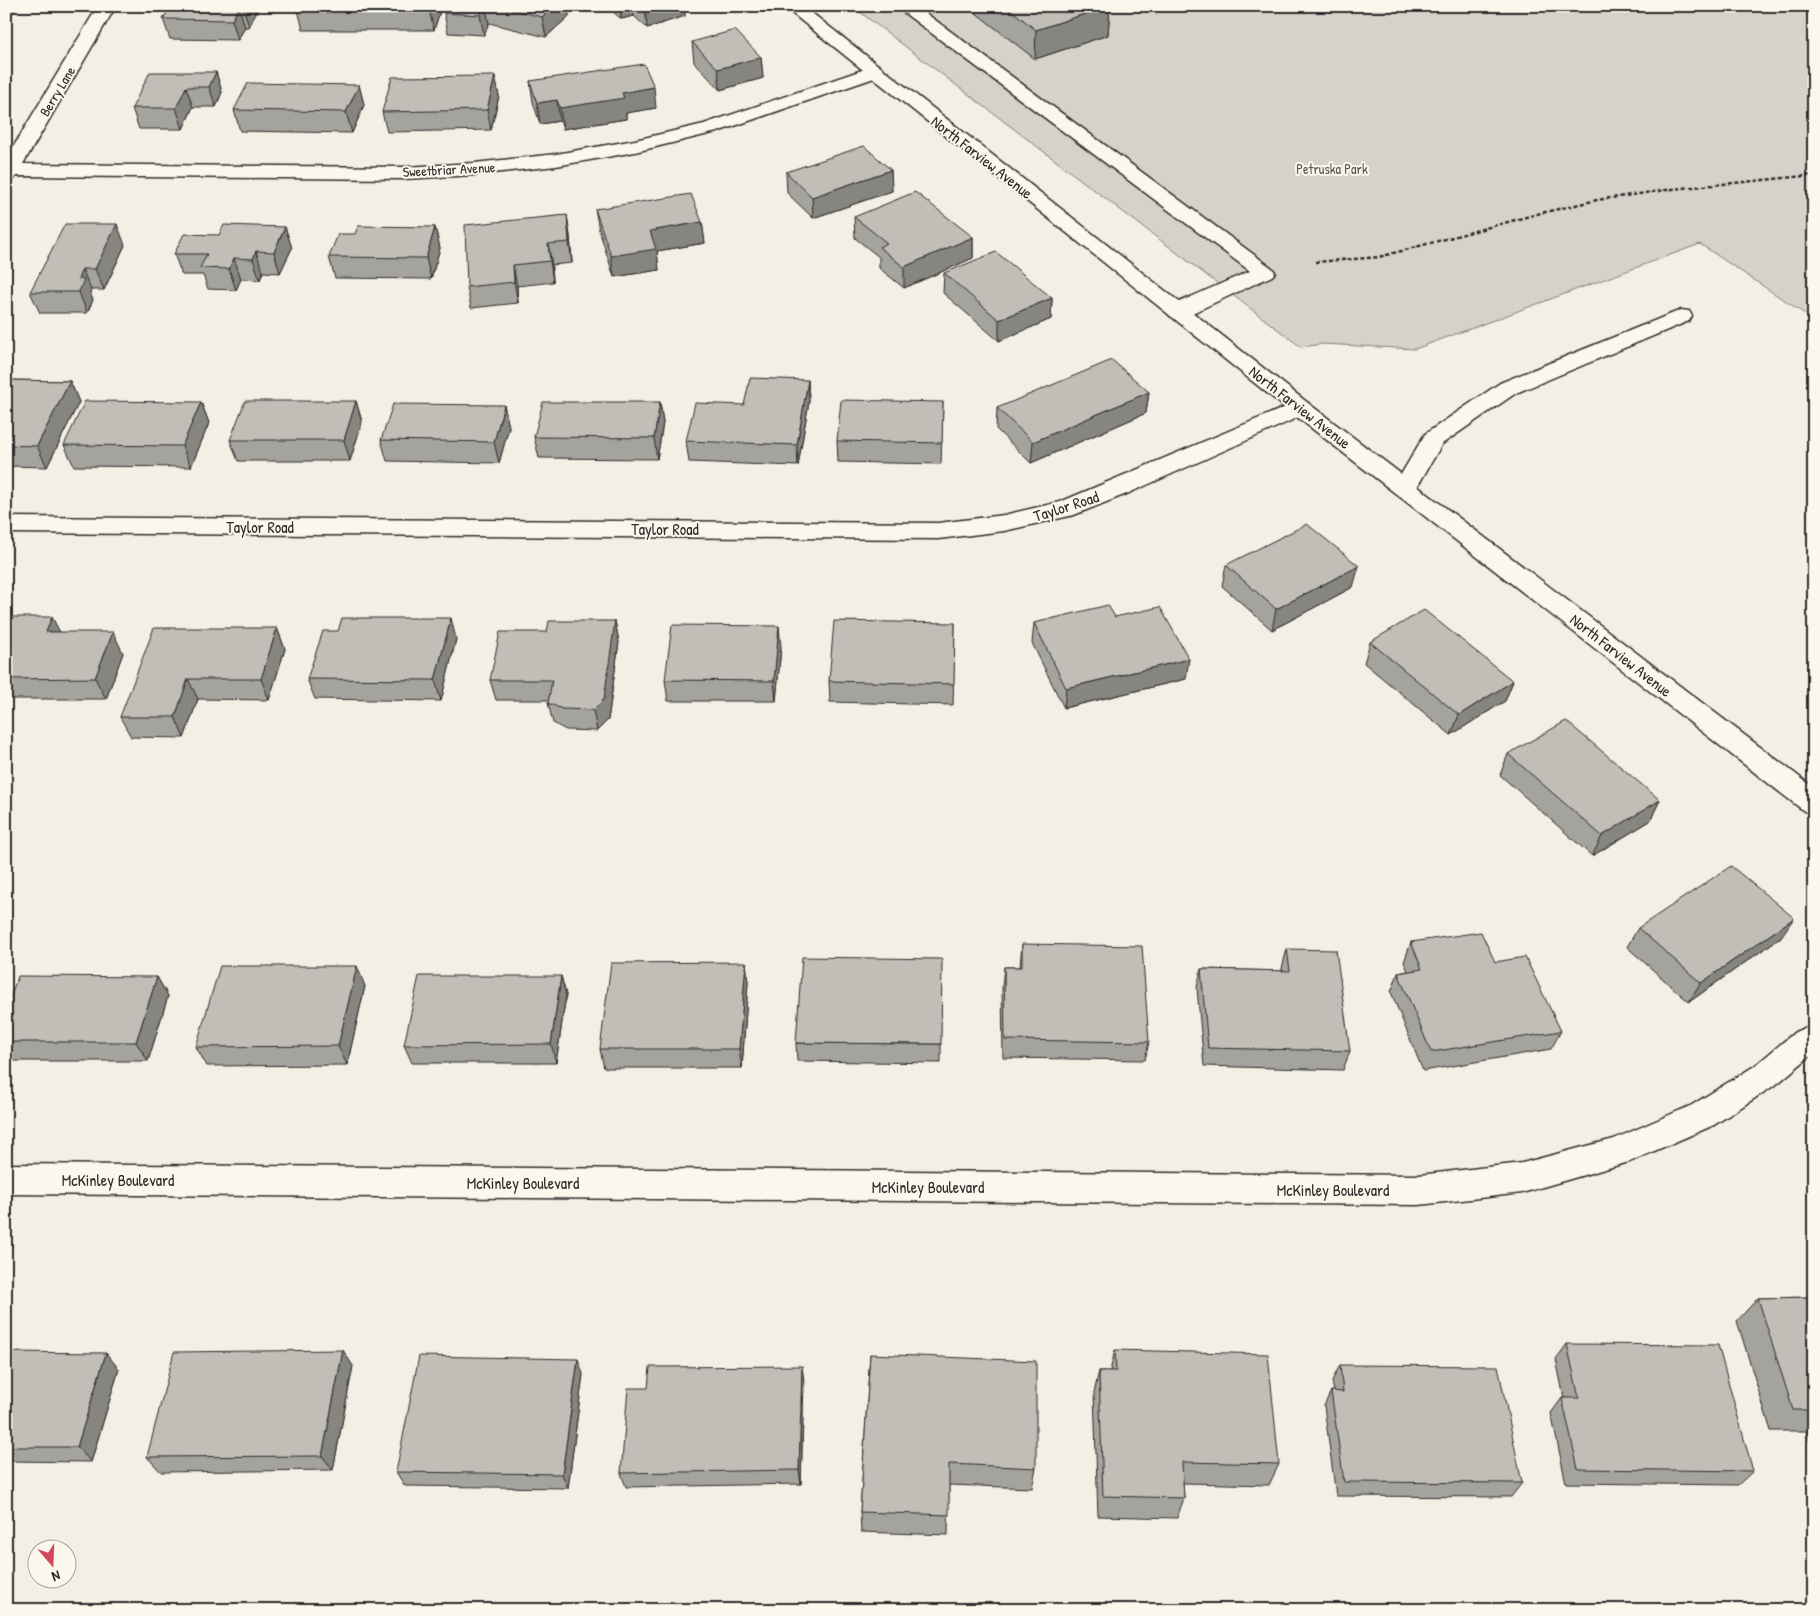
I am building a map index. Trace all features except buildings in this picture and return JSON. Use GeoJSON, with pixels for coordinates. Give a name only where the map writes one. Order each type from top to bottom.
{"type":"FeatureCollection","features":[{"type":"Feature","properties":{"kind":"street","name":"Berry Lane"},"geometry":{"type":"LineString","coordinates":[[8,173],[107,6]]}},
{"type":"Feature","properties":{"kind":"street","name":"North Farview Avenue"},"geometry":{"type":"LineString","coordinates":[[792,6],[1300,408],[1814,803]]}},
{"type":"Feature","properties":{"kind":"street"},"geometry":{"type":"LineString","coordinates":[[904,6],[1265,272],[1178,311]]}},
{"type":"Feature","properties":{"kind":"street","name":"Sweetbriar Avenue"},"geometry":{"type":"LineString","coordinates":[[8,173],[404,172],[474,169],[556,160],[635,146],[710,128],[874,72]]}},
{"type":"Feature","properties":{"kind":"street"},"geometry":{"type":"LineString","coordinates":[[1405,488],[1433,439],[1500,393],[1681,316]]}},
{"type":"Feature","properties":{"kind":"street","name":"Taylor Road"},"geometry":{"type":"LineString","coordinates":[[6,525],[938,531],[1004,523],[1066,509],[1121,487],[1300,408]]}},
{"type":"Feature","properties":{"kind":"street","name":"McKinley Boulevard"},"geometry":{"type":"LineString","coordinates":[[6,1179],[1419,1190],[1522,1178],[1618,1152],[1703,1115],[1767,1074],[1806,1041],[1814,1037]]}},
{"type":"Feature","properties":{"kind":"path"},"geometry":{"type":"LineString","coordinates":[[1315,262],[1379,257],[1541,213],[1597,200],[1722,184],[1814,175]]}},
{"type":"Feature","properties":{"kind":"green space","name":"Petruska Park"},"geometry":{"type":"Polygon","coordinates":[[[852,6],[1814,6],[1814,320],[1700,244],[1415,349],[1323,344],[1301,347],[852,6]]]}}]}
